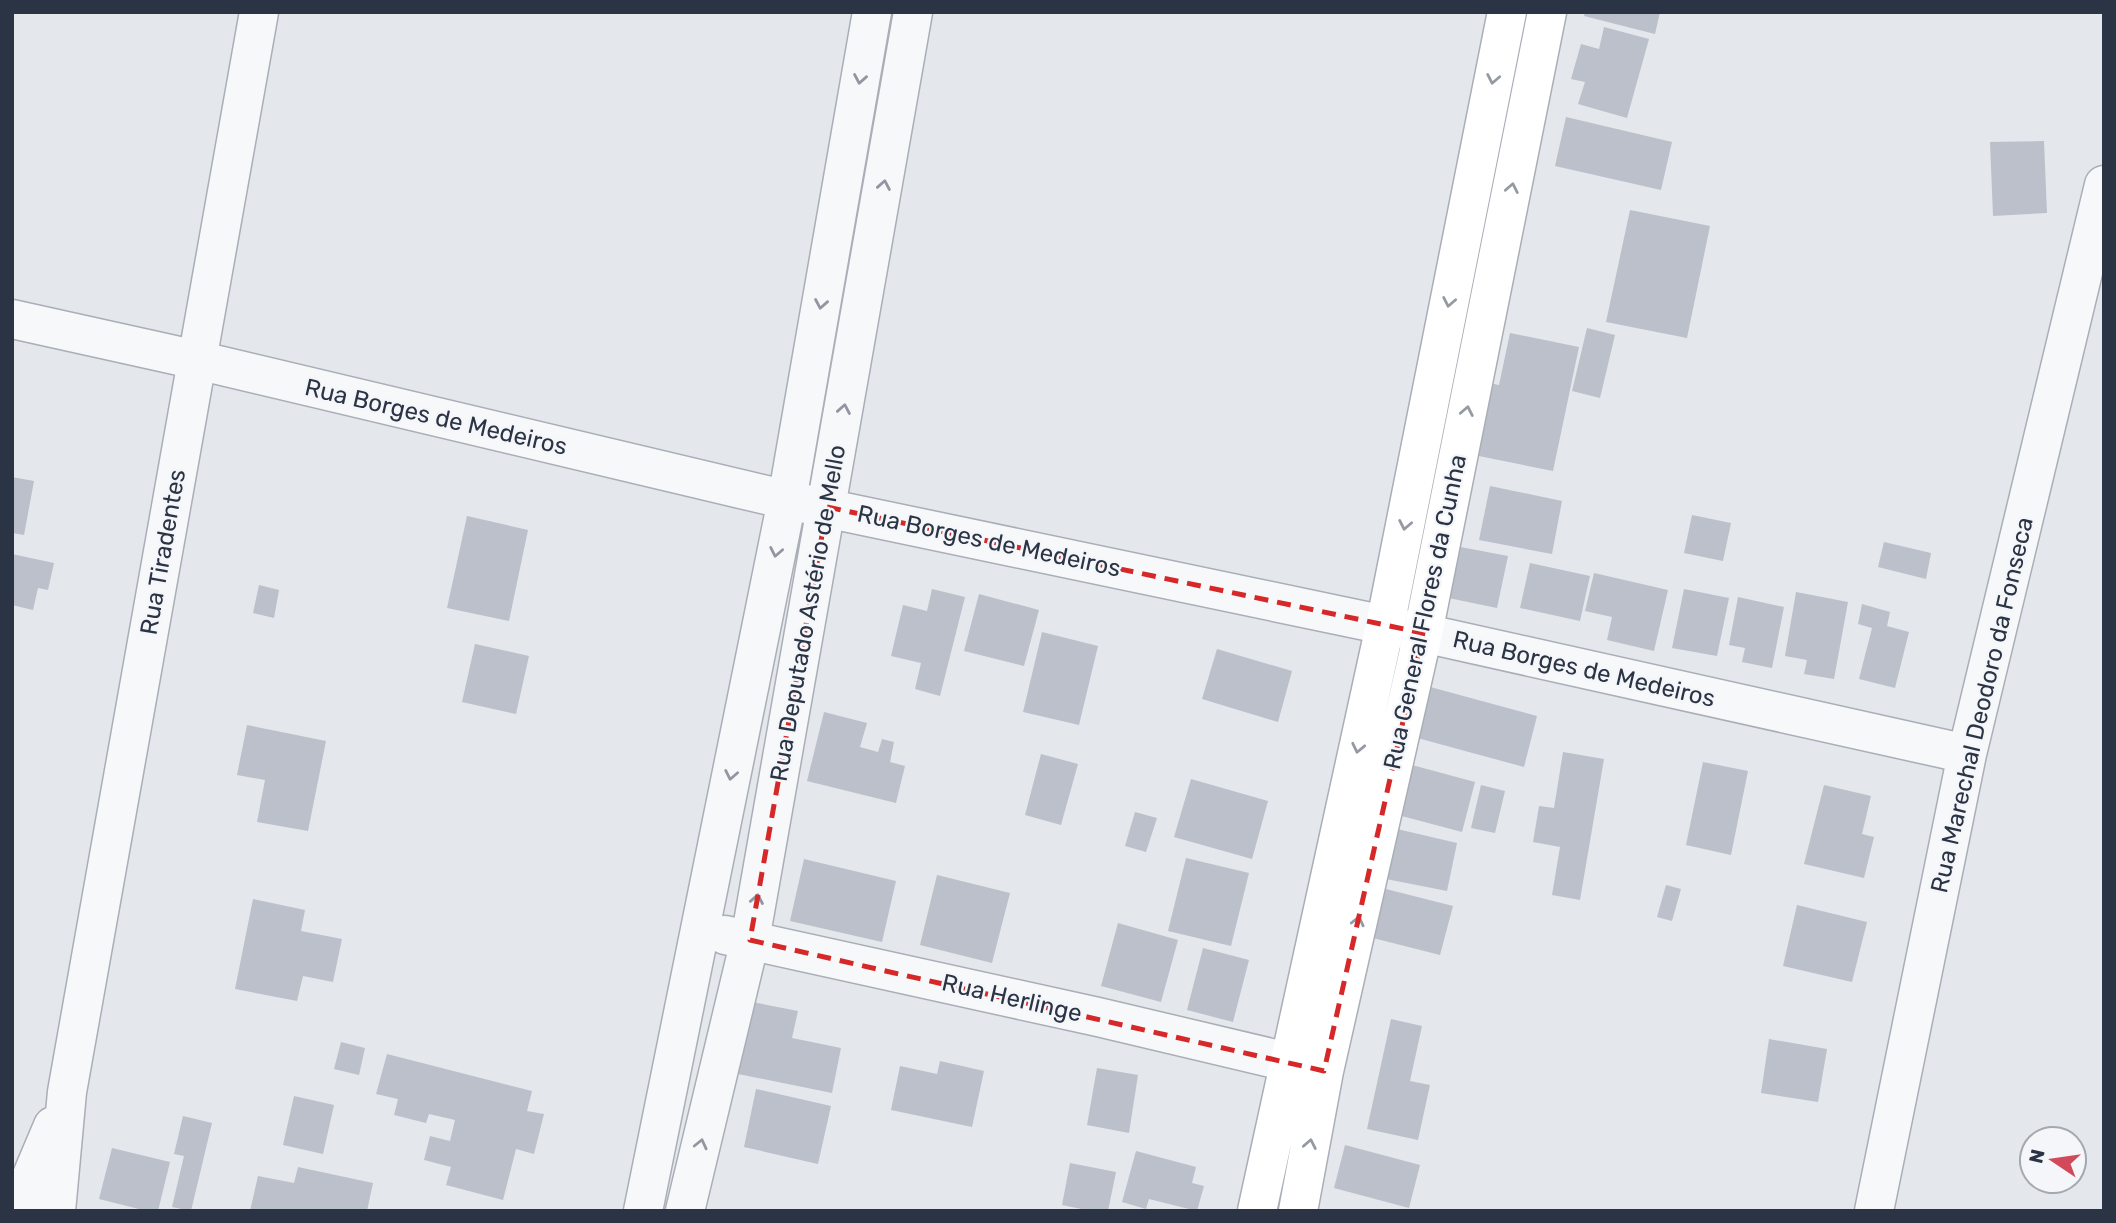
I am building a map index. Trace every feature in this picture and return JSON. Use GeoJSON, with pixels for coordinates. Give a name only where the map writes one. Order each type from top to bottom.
{"type":"FeatureCollection","features":[{"type":"Feature","properties":{"kind":"street","name":"Rua Tiradentes"},"geometry":{"type":"LineString","coordinates":[[56,1211],[67,1092],[259,12]]}},
{"type":"Feature","properties":{"kind":"street","name":"Rua Deputado Astério de Mello"},"geometry":{"type":"LineString","coordinates":[[643,1211],[787,500],[872,12]]}},
{"type":"Feature","properties":{"kind":"street","name":"Rua Deputado Astério de Mello"},"geometry":{"type":"LineString","coordinates":[[685,1211],[750,940],[913,12]]}},
{"type":"Feature","properties":{"kind":"street","name":"Rua General Flores da Cunha"},"geometry":{"type":"LineString","coordinates":[[1298,1211],[1307,1067],[1385,626],[1507,12]]}},
{"type":"Feature","properties":{"kind":"street","name":"Rua General Flores da Cunha"},"geometry":{"type":"LineString","coordinates":[[1257,1211],[1307,1067],[1423,633],[1547,12]]}},
{"type":"Feature","properties":{"kind":"street","name":"Rua Marechal Deodoro da Fonseca"},"geometry":{"type":"LineString","coordinates":[[1874,1211],[1967,754],[2102,196]]}},
{"type":"Feature","properties":{"kind":"street","name":"Rua Borges de Medeiros"},"geometry":{"type":"LineString","coordinates":[[12,319],[197,360],[787,500],[1423,633],[1967,754]]}},
{"type":"Feature","properties":{"kind":"street","name":"Rua Herlinge"},"geometry":{"type":"LineString","coordinates":[[699,930],[1098,1017],[1307,1067]]}},
{"type":"Feature","properties":{"kind":"street","name":"Rua Tiradentes"},"geometry":{"type":"LineString","coordinates":[[17,1211],[67,1092]]}},
{"type":"Feature","properties":{"kind":"highlighted area"},"geometry":{"type":"Polygon","coordinates":[[[827,507],[1423,633],[1324,1071],[750,940],[827,507]]]}},
{"type":"Feature","properties":{"kind":"building"},"geometry":{"type":"Polygon","coordinates":[[[1585,12],[1660,12],[1655,34],[1584,16],[1585,12]]]}},
{"type":"Feature","properties":{"kind":"building"},"geometry":{"type":"Polygon","coordinates":[[[1604,27],[1649,39],[1627,118],[1578,104],[1585,82],[1571,79],[1581,44],[1599,49],[1604,27]]]}},
{"type":"Feature","properties":{"kind":"building"},"geometry":{"type":"Polygon","coordinates":[[[1566,117],[1672,142],[1661,190],[1555,166],[1566,117]]]}},
{"type":"Feature","properties":{"kind":"building"},"geometry":{"type":"Polygon","coordinates":[[[2044,141],[2047,213],[1993,216],[1990,142],[2044,141]]]}},
{"type":"Feature","properties":{"kind":"building"},"geometry":{"type":"Polygon","coordinates":[[[1630,210],[1710,226],[1687,338],[1606,322],[1630,210]]]}},
{"type":"Feature","properties":{"kind":"building"},"geometry":{"type":"Polygon","coordinates":[[[1587,328],[1615,335],[1600,398],[1572,391],[1587,328]]]}},
{"type":"Feature","properties":{"kind":"building"},"geometry":{"type":"Polygon","coordinates":[[[1510,333],[1579,347],[1553,471],[1469,454],[1484,382],[1499,385],[1510,333]]]}},
{"type":"Feature","properties":{"kind":"building"},"geometry":{"type":"Polygon","coordinates":[[[12,477],[34,481],[24,535],[12,533],[12,477]]]}},
{"type":"Feature","properties":{"kind":"building"},"geometry":{"type":"Polygon","coordinates":[[[1490,486],[1562,501],[1552,554],[1479,540],[1490,486]]]}},
{"type":"Feature","properties":{"kind":"building"},"geometry":{"type":"Polygon","coordinates":[[[1692,515],[1731,523],[1723,561],[1684,553],[1692,515]]]}},
{"type":"Feature","properties":{"kind":"building"},"geometry":{"type":"Polygon","coordinates":[[[467,516],[528,530],[509,621],[447,608],[467,516]]]}},
{"type":"Feature","properties":{"kind":"building"},"geometry":{"type":"Polygon","coordinates":[[[1884,542],[1931,553],[1926,579],[1878,567],[1884,542]]]}},
{"type":"Feature","properties":{"kind":"building"},"geometry":{"type":"Polygon","coordinates":[[[1450,545],[1508,556],[1497,608],[1439,596],[1450,545]]]}},
{"type":"Feature","properties":{"kind":"building"},"geometry":{"type":"Polygon","coordinates":[[[12,554],[54,563],[48,590],[38,588],[33,610],[12,605],[12,554]]]}},
{"type":"Feature","properties":{"kind":"building"},"geometry":{"type":"Polygon","coordinates":[[[1530,563],[1590,576],[1580,621],[1520,608],[1530,563]]]}},
{"type":"Feature","properties":{"kind":"building"},"geometry":{"type":"Polygon","coordinates":[[[1594,573],[1668,590],[1654,651],[1607,640],[1612,617],[1585,611],[1594,573]]]}},
{"type":"Feature","properties":{"kind":"building"},"geometry":{"type":"Polygon","coordinates":[[[259,585],[279,590],[274,618],[253,613],[259,585]]]}},
{"type":"Feature","properties":{"kind":"building"},"geometry":{"type":"Polygon","coordinates":[[[932,589],[965,597],[940,696],[915,689],[921,663],[891,656],[903,605],[927,611],[932,589]]]}},
{"type":"Feature","properties":{"kind":"building"},"geometry":{"type":"Polygon","coordinates":[[[1684,589],[1729,598],[1717,656],[1672,648],[1684,589]]]}},
{"type":"Feature","properties":{"kind":"building"},"geometry":{"type":"Polygon","coordinates":[[[1796,592],[1848,602],[1834,679],[1804,674],[1807,660],[1785,656],[1796,592]]]}},
{"type":"Feature","properties":{"kind":"building"},"geometry":{"type":"Polygon","coordinates":[[[979,594],[1039,610],[1024,666],[964,651],[979,594]]]}},
{"type":"Feature","properties":{"kind":"building"},"geometry":{"type":"Polygon","coordinates":[[[1738,597],[1784,607],[1772,668],[1742,662],[1745,648],[1729,645],[1738,597]]]}},
{"type":"Feature","properties":{"kind":"building"},"geometry":{"type":"Polygon","coordinates":[[[1862,604],[1890,612],[1887,626],[1909,632],[1895,688],[1859,679],[1872,628],[1858,624],[1862,604]]]}},
{"type":"Feature","properties":{"kind":"building"},"geometry":{"type":"Polygon","coordinates":[[[1042,632],[1098,646],[1079,725],[1023,712],[1042,632]]]}},
{"type":"Feature","properties":{"kind":"building"},"geometry":{"type":"Polygon","coordinates":[[[475,644],[529,656],[516,714],[462,702],[475,644]]]}},
{"type":"Feature","properties":{"kind":"building"},"geometry":{"type":"Polygon","coordinates":[[[1217,649],[1292,671],[1278,722],[1202,699],[1217,649]]]}},
{"type":"Feature","properties":{"kind":"building"},"geometry":{"type":"Polygon","coordinates":[[[1423,685],[1537,716],[1524,767],[1410,736],[1423,685]]]}},
{"type":"Feature","properties":{"kind":"building"},"geometry":{"type":"Polygon","coordinates":[[[824,712],[867,723],[860,747],[878,752],[882,739],[894,742],[890,762],[905,766],[896,803],[807,781],[824,712]]]}},
{"type":"Feature","properties":{"kind":"building"},"geometry":{"type":"Polygon","coordinates":[[[247,725],[326,741],[308,831],[257,822],[265,780],[237,775],[247,725]]]}},
{"type":"Feature","properties":{"kind":"building"},"geometry":{"type":"Polygon","coordinates":[[[1563,752],[1604,759],[1580,900],[1552,895],[1560,847],[1533,842],[1539,806],[1554,808],[1563,752]]]}},
{"type":"Feature","properties":{"kind":"building"},"geometry":{"type":"Polygon","coordinates":[[[1041,754],[1078,764],[1061,825],[1025,815],[1041,754]]]}},
{"type":"Feature","properties":{"kind":"building"},"geometry":{"type":"Polygon","coordinates":[[[1703,762],[1748,771],[1731,855],[1686,845],[1703,762]]]}},
{"type":"Feature","properties":{"kind":"building"},"geometry":{"type":"Polygon","coordinates":[[[1412,765],[1475,782],[1462,832],[1398,815],[1412,765]]]}},
{"type":"Feature","properties":{"kind":"building"},"geometry":{"type":"Polygon","coordinates":[[[1191,779],[1268,801],[1252,859],[1174,837],[1191,779]]]}},
{"type":"Feature","properties":{"kind":"building"},"geometry":{"type":"Polygon","coordinates":[[[1481,785],[1505,791],[1495,833],[1471,828],[1481,785]]]}},
{"type":"Feature","properties":{"kind":"building"},"geometry":{"type":"Polygon","coordinates":[[[1824,785],[1871,796],[1862,834],[1874,837],[1864,878],[1804,864],[1824,785]]]}},
{"type":"Feature","properties":{"kind":"building"},"geometry":{"type":"Polygon","coordinates":[[[1135,812],[1157,818],[1146,852],[1125,846],[1135,812]]]}},
{"type":"Feature","properties":{"kind":"building"},"geometry":{"type":"Polygon","coordinates":[[[1397,829],[1457,843],[1447,891],[1386,879],[1397,829]]]}},
{"type":"Feature","properties":{"kind":"building"},"geometry":{"type":"Polygon","coordinates":[[[1186,858],[1249,873],[1231,946],[1168,931],[1186,858]]]}},
{"type":"Feature","properties":{"kind":"building"},"geometry":{"type":"Polygon","coordinates":[[[804,859],[896,881],[882,942],[790,921],[804,859]]]}},
{"type":"Feature","properties":{"kind":"building"},"geometry":{"type":"Polygon","coordinates":[[[937,875],[1010,893],[992,963],[920,945],[937,875]]]}},
{"type":"Feature","properties":{"kind":"building"},"geometry":{"type":"Polygon","coordinates":[[[1666,885],[1681,889],[1672,921],[1657,917],[1666,885]]]}},
{"type":"Feature","properties":{"kind":"building"},"geometry":{"type":"Polygon","coordinates":[[[1386,889],[1453,906],[1440,955],[1373,938],[1386,889]]]}},
{"type":"Feature","properties":{"kind":"building"},"geometry":{"type":"Polygon","coordinates":[[[253,899],[305,910],[301,931],[342,939],[333,982],[303,976],[297,1001],[235,989],[253,899]]]}},
{"type":"Feature","properties":{"kind":"building"},"geometry":{"type":"Polygon","coordinates":[[[1797,905],[1867,922],[1852,982],[1783,966],[1797,905]]]}},
{"type":"Feature","properties":{"kind":"building"},"geometry":{"type":"Polygon","coordinates":[[[1118,923],[1178,940],[1161,1002],[1101,986],[1118,923]]]}},
{"type":"Feature","properties":{"kind":"building"},"geometry":{"type":"Polygon","coordinates":[[[1203,948],[1249,960],[1233,1022],[1187,1010],[1203,948]]]}},
{"type":"Feature","properties":{"kind":"building"},"geometry":{"type":"Polygon","coordinates":[[[752,1002],[798,1011],[792,1038],[841,1048],[832,1093],[738,1074],[752,1002]]]}},
{"type":"Feature","properties":{"kind":"building"},"geometry":{"type":"Polygon","coordinates":[[[1391,1019],[1422,1026],[1410,1081],[1430,1085],[1418,1140],[1367,1129],[1391,1019]]]}},
{"type":"Feature","properties":{"kind":"building"},"geometry":{"type":"Polygon","coordinates":[[[1769,1039],[1827,1049],[1818,1102],[1761,1093],[1769,1039]]]}},
{"type":"Feature","properties":{"kind":"building"},"geometry":{"type":"Polygon","coordinates":[[[341,1042],[365,1048],[359,1075],[334,1069],[341,1042]]]}},
{"type":"Feature","properties":{"kind":"building"},"geometry":{"type":"Polygon","coordinates":[[[387,1054],[532,1091],[527,1111],[544,1114],[534,1154],[516,1149],[503,1200],[446,1185],[451,1167],[424,1160],[430,1136],[450,1141],[455,1120],[429,1114],[426,1123],[394,1115],[398,1099],[376,1094],[387,1054]]]}},
{"type":"Feature","properties":{"kind":"building"},"geometry":{"type":"Polygon","coordinates":[[[940,1061],[984,1071],[972,1127],[891,1110],[900,1066],[937,1074],[940,1061]]]}},
{"type":"Feature","properties":{"kind":"building"},"geometry":{"type":"Polygon","coordinates":[[[1097,1068],[1138,1075],[1129,1133],[1087,1125],[1097,1068]]]}},
{"type":"Feature","properties":{"kind":"building"},"geometry":{"type":"Polygon","coordinates":[[[756,1089],[831,1106],[818,1164],[744,1147],[756,1089]]]}},
{"type":"Feature","properties":{"kind":"building"},"geometry":{"type":"Polygon","coordinates":[[[294,1096],[334,1105],[323,1154],[283,1145],[294,1096]]]}},
{"type":"Feature","properties":{"kind":"building"},"geometry":{"type":"Polygon","coordinates":[[[183,1116],[212,1123],[191,1211],[172,1207],[184,1156],[174,1154],[183,1116]]]}},
{"type":"Feature","properties":{"kind":"building"},"geometry":{"type":"Polygon","coordinates":[[[1345,1145],[1420,1165],[1409,1208],[1334,1188],[1345,1145]]]}},
{"type":"Feature","properties":{"kind":"building"},"geometry":{"type":"Polygon","coordinates":[[[112,1148],[170,1162],[158,1211],[147,1211],[99,1199],[112,1148]]]}},
{"type":"Feature","properties":{"kind":"building"},"geometry":{"type":"Polygon","coordinates":[[[1136,1151],[1196,1167],[1192,1183],[1204,1186],[1197,1211],[1149,1199],[1146,1209],[1122,1202],[1136,1151]]]}},
{"type":"Feature","properties":{"kind":"building"},"geometry":{"type":"Polygon","coordinates":[[[1070,1163],[1116,1172],[1108,1211],[1091,1211],[1062,1205],[1070,1163]]]}},
{"type":"Feature","properties":{"kind":"building"},"geometry":{"type":"Polygon","coordinates":[[[298,1167],[373,1183],[367,1211],[250,1211],[258,1176],[294,1183],[298,1167]]]}}]}
